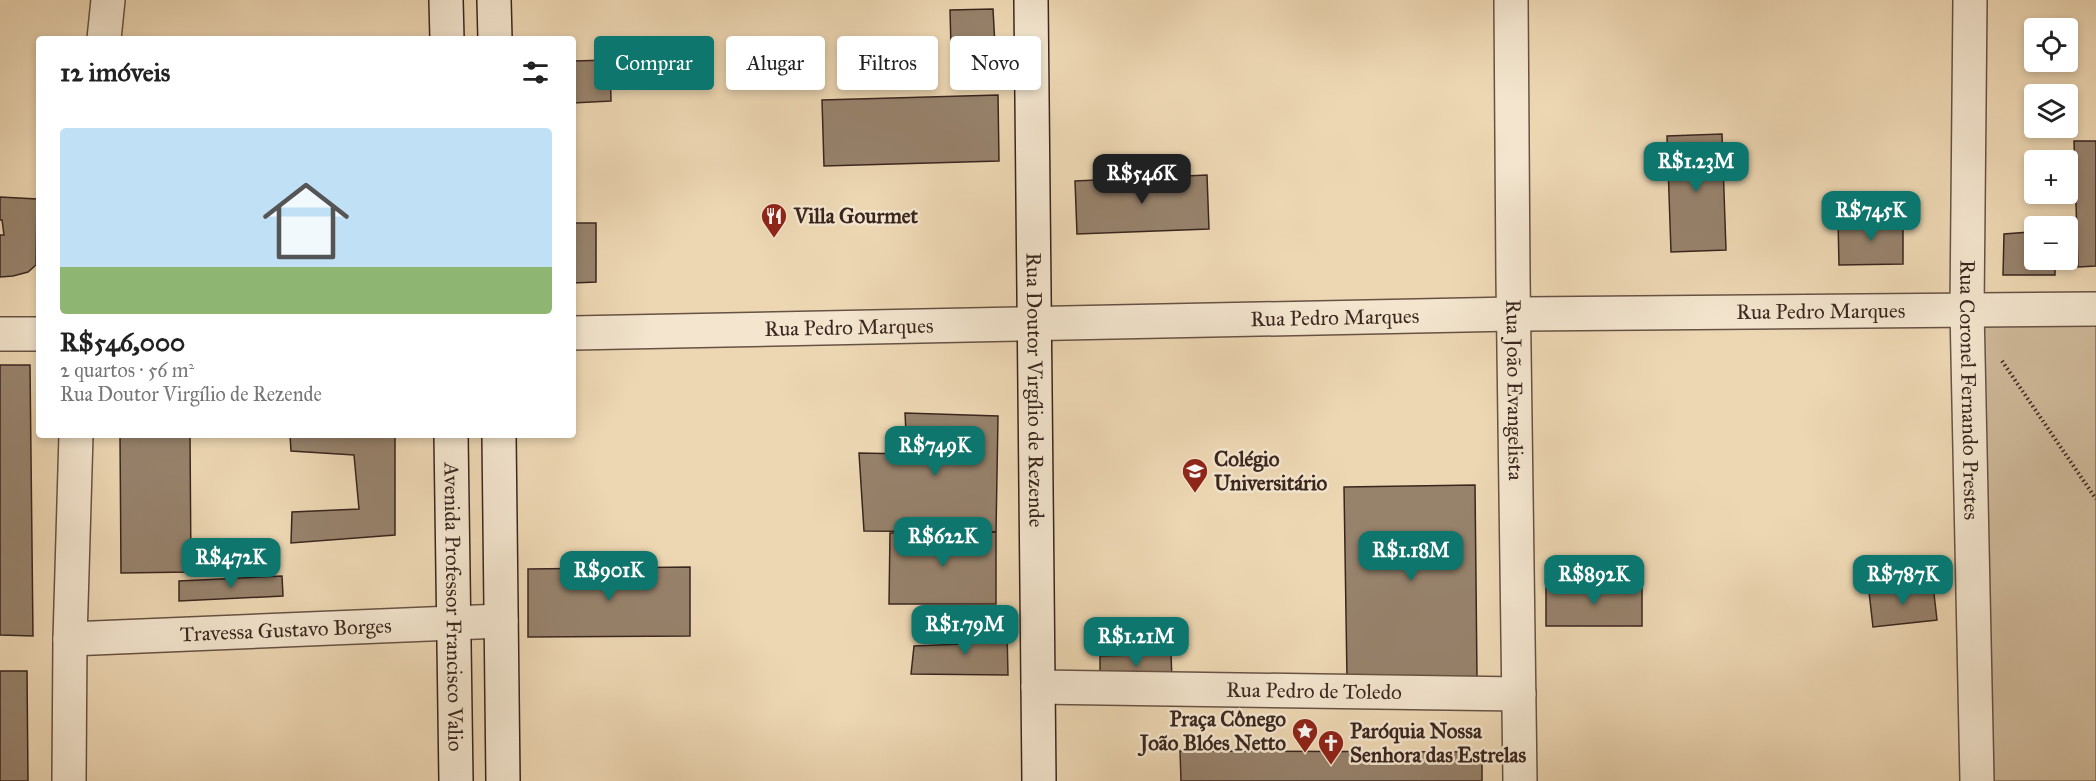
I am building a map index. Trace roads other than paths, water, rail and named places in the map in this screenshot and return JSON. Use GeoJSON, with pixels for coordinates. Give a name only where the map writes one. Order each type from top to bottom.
{"type":"FeatureCollection","features":[{"type":"Feature","properties":{"kind":"street"},"geometry":{"type":"LineString","coordinates":[[104,36],[108,0]]}},
{"type":"Feature","properties":{"kind":"street"},"geometry":{"type":"LineString","coordinates":[[446,0],[447,36]]}},
{"type":"Feature","properties":{"kind":"street"},"geometry":{"type":"LineString","coordinates":[[494,0],[495,36]]}},
{"type":"Feature","properties":{"kind":"street","name":"Rua Doutor Virgílio de Rezende"},"geometry":{"type":"LineString","coordinates":[[1031,0],[1039,781]]}},
{"type":"Feature","properties":{"kind":"street","name":"Rua João Evangelista"},"geometry":{"type":"LineString","coordinates":[[1511,0],[1520,781]]}},
{"type":"Feature","properties":{"kind":"street","name":"Rua Coronel Fernando Prestes"},"geometry":{"type":"LineString","coordinates":[[1970,0],[1967,309],[1977,781]]}},
{"type":"Feature","properties":{"kind":"street","name":"Rua Pedro Marques"},"geometry":{"type":"LineString","coordinates":[[576,333],[1513,314],[2096,309]]}},
{"type":"Feature","properties":{"kind":"street"},"geometry":{"type":"LineString","coordinates":[[0,334],[36,334]]}},
{"type":"Feature","properties":{"kind":"street"},"geometry":{"type":"LineString","coordinates":[[69,781],[70,639],[76,438]]}},
{"type":"Feature","properties":{"kind":"street","name":"Avenida Professor Francisco Valio"},"geometry":{"type":"LineString","coordinates":[[451,438],[456,781]]}},
{"type":"Feature","properties":{"kind":"street"},"geometry":{"type":"LineString","coordinates":[[499,438],[503,781]]}},
{"type":"Feature","properties":{"kind":"street","name":"Travessa Gustavo Borges"},"geometry":{"type":"LineString","coordinates":[[70,639],[501,621]]}},
{"type":"Feature","properties":{"kind":"street","name":"Rua Pedro de Toledo"},"geometry":{"type":"LineString","coordinates":[[1038,687],[1519,694]]}},
{"type":"Feature","properties":{"kind":"place","name":"Villa Gourmet"},"geometry":{"type":"Point","coordinates":[774,239]}},
{"type":"Feature","properties":{"kind":"place","name":"Colégio Universitário"},"geometry":{"type":"Point","coordinates":[1195,494]}},
{"type":"Feature","properties":{"kind":"place","name":"Praça Cônego João Blóes Netto"},"geometry":{"type":"Point","coordinates":[1305,754]}},
{"type":"Feature","properties":{"kind":"place","name":"Paróquia Nossa Senhora das Estrelas"},"geometry":{"type":"Point","coordinates":[1331,766]}}]}
